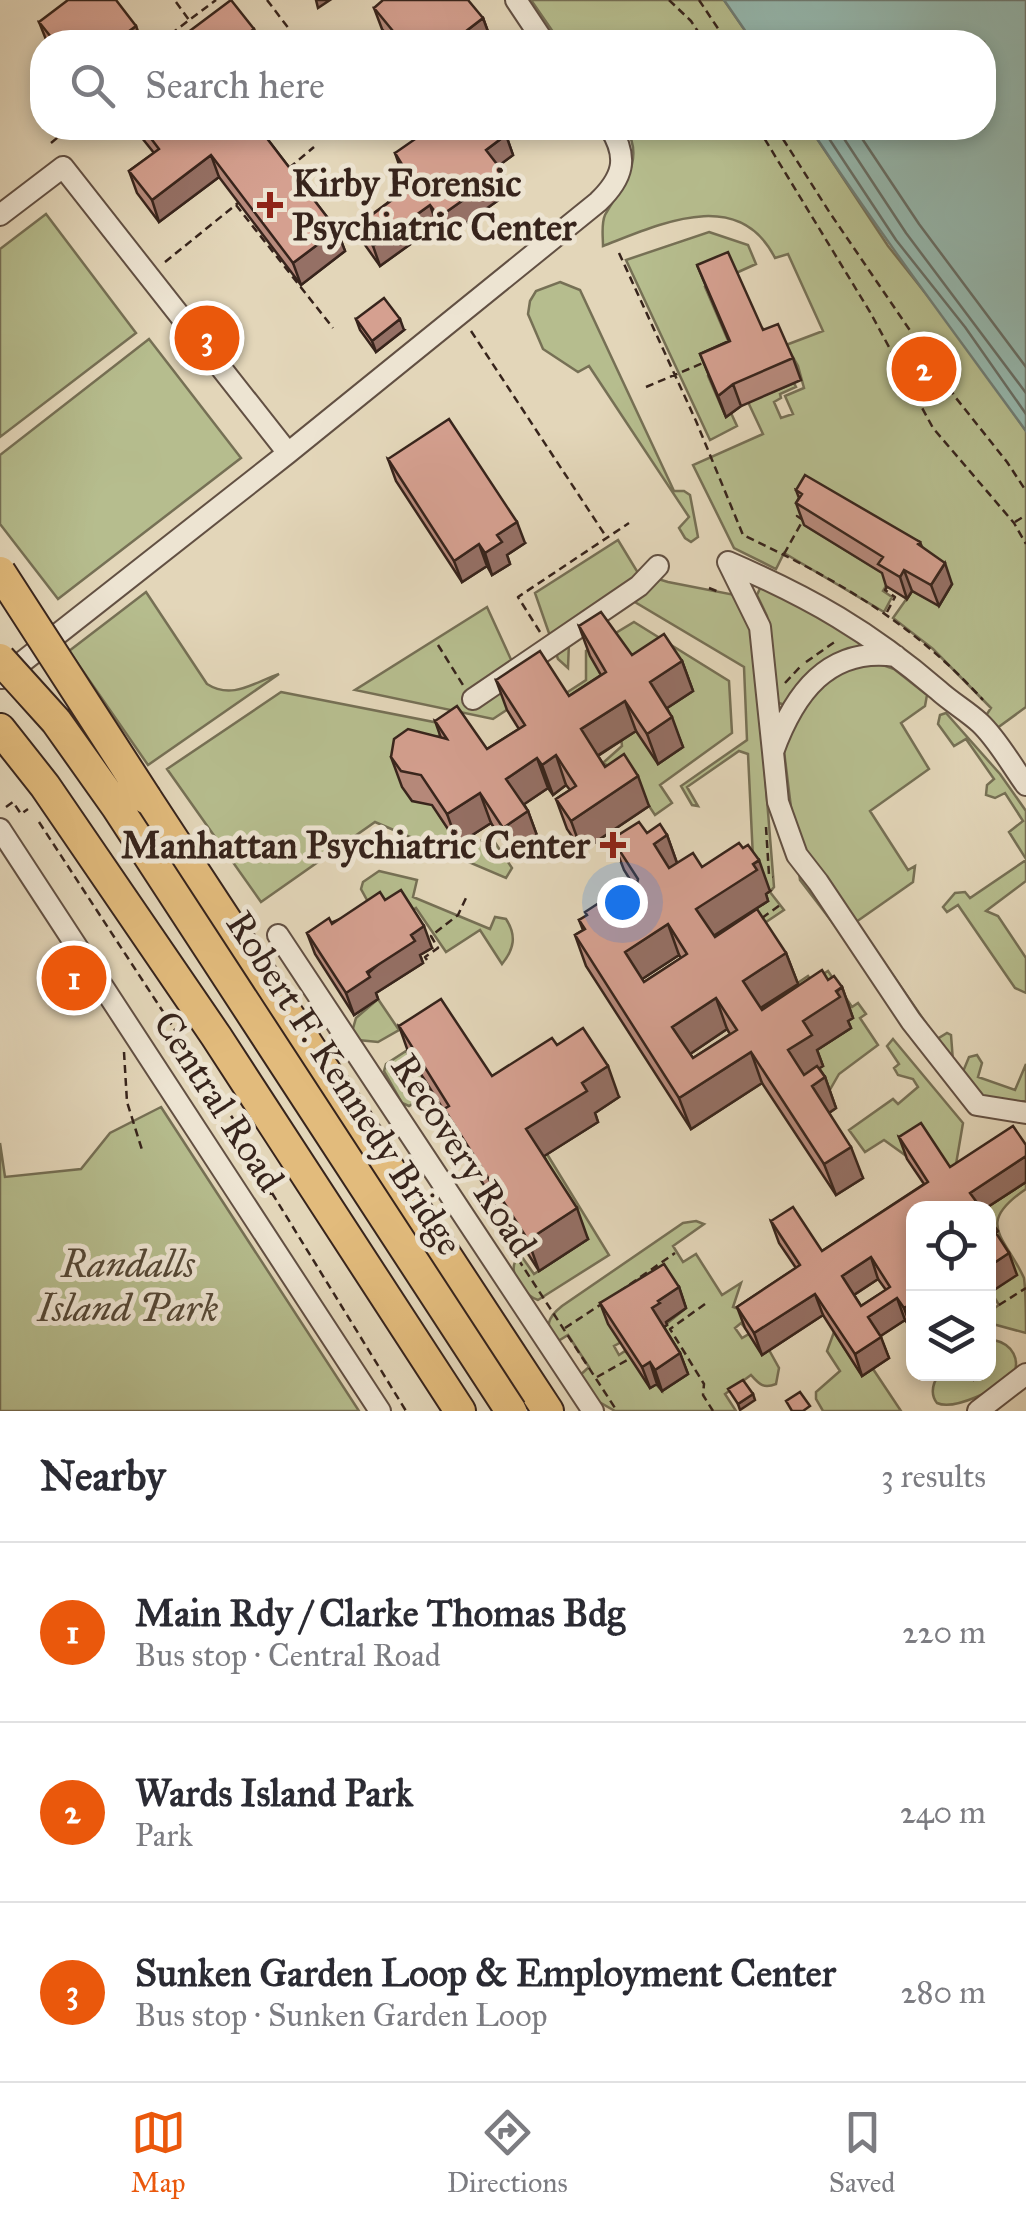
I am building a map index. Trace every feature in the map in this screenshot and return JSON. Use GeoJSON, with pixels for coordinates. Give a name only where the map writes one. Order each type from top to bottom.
{"type":"FeatureCollection","features":[{"type":"Feature","properties":{"kind":"highway"},"geometry":{"type":"LineString","coordinates":[[0,572],[548,1411]]}},
{"type":"Feature","properties":{"kind":"highway","name":"Robert F. Kennedy Bridge"},"geometry":{"type":"LineString","coordinates":[[0,659],[56,722],[117,807],[511,1411]]}},
{"type":"Feature","properties":{"kind":"highway"},"geometry":{"type":"LineString","coordinates":[[0,728],[45,786],[216,1036],[460,1411]]}},
{"type":"Feature","properties":{"kind":"street"},"geometry":{"type":"LineString","coordinates":[[516,0],[536,30]]}},
{"type":"Feature","properties":{"kind":"street"},"geometry":{"type":"LineString","coordinates":[[0,680],[288,453],[615,186],[623,167],[617,140]]}},
{"type":"Feature","properties":{"kind":"street"},"geometry":{"type":"LineString","coordinates":[[0,215],[63,167],[288,453]]}},
{"type":"Feature","properties":{"kind":"street"},"geometry":{"type":"LineString","coordinates":[[1026,786],[983,726],[869,635],[802,594],[728,562],[760,627],[778,802],[797,855],[911,1021],[976,1105],[1026,1113]]}},
{"type":"Feature","properties":{"kind":"street"},"geometry":{"type":"LineString","coordinates":[[472,699],[640,586],[658,566]]}},
{"type":"Feature","properties":{"kind":"street"},"geometry":{"type":"LineString","coordinates":[[772,752],[784,721],[826,670],[854,656],[896,656]]}},
{"type":"Feature","properties":{"kind":"street","name":"Central Road"},"geometry":{"type":"LineString","coordinates":[[0,829],[380,1411]]}},
{"type":"Feature","properties":{"kind":"street","name":"Recovery Road"},"geometry":{"type":"LineString","coordinates":[[278,935],[594,1411]]}},
{"type":"Feature","properties":{"kind":"street"},"geometry":{"type":"LineString","coordinates":[[978,1411],[1026,1374]]}},
{"type":"Feature","properties":{"kind":"path"},"geometry":{"type":"LineString","coordinates":[[176,30],[216,0]]}},
{"type":"Feature","properties":{"kind":"path"},"geometry":{"type":"LineString","coordinates":[[266,0],[290,30]]}},
{"type":"Feature","properties":{"kind":"path"},"geometry":{"type":"LineString","coordinates":[[669,0],[697,30]]}},
{"type":"Feature","properties":{"kind":"path"},"geometry":{"type":"LineString","coordinates":[[699,0],[718,30]]}},
{"type":"Feature","properties":{"kind":"path"},"geometry":{"type":"LineString","coordinates":[[176,2],[189,20]]}},
{"type":"Feature","properties":{"kind":"path"},"geometry":{"type":"LineString","coordinates":[[51,143],[55,140]]}},
{"type":"Feature","properties":{"kind":"path"},"geometry":{"type":"LineString","coordinates":[[765,140],[870,312],[932,428],[1014,523],[1026,544]]}},
{"type":"Feature","properties":{"kind":"path"},"geometry":{"type":"LineString","coordinates":[[784,140],[956,398],[1026,491]]}},
{"type":"Feature","properties":{"kind":"path"},"geometry":{"type":"LineString","coordinates":[[284,172],[314,147]]}},
{"type":"Feature","properties":{"kind":"path"},"geometry":{"type":"LineString","coordinates":[[148,275],[237,204],[333,328]]}},
{"type":"Feature","properties":{"kind":"path"},"geometry":{"type":"LineString","coordinates":[[619,253],[743,534],[856,592],[886,613],[932,649],[992,709]]}},
{"type":"Feature","properties":{"kind":"path"},"geometry":{"type":"LineString","coordinates":[[459,313],[607,538]]}},
{"type":"Feature","properties":{"kind":"path"},"geometry":{"type":"LineString","coordinates":[[646,387],[706,362]]}},
{"type":"Feature","properties":{"kind":"path"},"geometry":{"type":"LineString","coordinates":[[784,554],[804,520],[796,516],[805,502]]}},
{"type":"Feature","properties":{"kind":"path"},"geometry":{"type":"LineString","coordinates":[[1014,523],[1026,515]]}},
{"type":"Feature","properties":{"kind":"path"},"geometry":{"type":"LineString","coordinates":[[547,644],[518,596],[629,523]]}},
{"type":"Feature","properties":{"kind":"path"},"geometry":{"type":"LineString","coordinates":[[886,613],[895,596],[885,590],[887,587],[894,591]]}},
{"type":"Feature","properties":{"kind":"path"},"geometry":{"type":"LineString","coordinates":[[6,807],[13,802],[21,814],[30,808]]}},
{"type":"Feature","properties":{"kind":"path"},"geometry":{"type":"LineString","coordinates":[[38,821],[275,1183],[272,1192],[247,1208]]}},
{"type":"Feature","properties":{"kind":"path"},"geometry":{"type":"LineString","coordinates":[[427,960],[425,957],[438,948],[430,936],[458,915],[466,898]]}},
{"type":"Feature","properties":{"kind":"path"},"geometry":{"type":"LineString","coordinates":[[757,921],[780,906]]}},
{"type":"Feature","properties":{"kind":"path"},"geometry":{"type":"LineString","coordinates":[[123,1046],[127,1102],[143,1154]]}},
{"type":"Feature","properties":{"kind":"path"},"geometry":{"type":"LineString","coordinates":[[272,1192],[406,1411]]}},
{"type":"Feature","properties":{"kind":"path"},"geometry":{"type":"LineString","coordinates":[[618,1292],[675,1253]]}},
{"type":"Feature","properties":{"kind":"path"},"geometry":{"type":"LineString","coordinates":[[518,1260],[617,1411]]}},
{"type":"Feature","properties":{"kind":"path"},"geometry":{"type":"LineString","coordinates":[[631,1283],[638,1293]]}},
{"type":"Feature","properties":{"kind":"path"},"geometry":{"type":"LineString","coordinates":[[999,1305],[1026,1288]]}},
{"type":"Feature","properties":{"kind":"path"},"geometry":{"type":"LineString","coordinates":[[564,1328],[604,1301]]}},
{"type":"Feature","properties":{"kind":"path"},"geometry":{"type":"LineString","coordinates":[[705,1304],[670,1329],[704,1384],[703,1395],[713,1411]]}},
{"type":"Feature","properties":{"kind":"path"},"geometry":{"type":"LineString","coordinates":[[596,1378],[630,1358]]}},
{"type":"Feature","properties":{"kind":"green space"},"geometry":{"type":"Polygon","coordinates":[[[531,0],[724,0],[745,30],[552,30],[531,0]]]}},
{"type":"Feature","properties":{"kind":"green space"},"geometry":{"type":"Polygon","coordinates":[[[631,140],[818,140],[888,246],[957,333],[1026,431],[1026,707],[989,734],[981,723],[991,708],[933,649],[893,618],[912,591],[929,600],[804,525],[891,578],[883,591],[892,597],[884,612],[784,553],[776,569],[734,548],[693,465],[763,434],[748,402],[794,383],[796,387],[780,394],[781,398],[774,402],[781,418],[793,414],[785,396],[804,388],[786,345],[823,331],[788,254],[775,258],[760,236],[741,223],[720,217],[673,221],[603,246],[605,215],[629,173],[631,140]]]}},
{"type":"Feature","properties":{"kind":"green space"},"geometry":{"type":"Polygon","coordinates":[[[46,214],[136,333],[0,437],[0,249],[46,214]]]}},
{"type":"Feature","properties":{"kind":"green space"},"geometry":{"type":"Polygon","coordinates":[[[709,232],[748,245],[756,264],[705,287],[730,345],[708,376],[725,415],[731,413],[737,426],[710,440],[626,260],[709,232]]]}},
{"type":"Feature","properties":{"kind":"green space"},"geometry":{"type":"Polygon","coordinates":[[[560,282],[580,290],[674,491],[690,495],[698,537],[691,542],[679,528],[689,517],[589,366],[578,372],[543,349],[528,314],[530,301],[536,291],[560,282]]]}},
{"type":"Feature","properties":{"kind":"green space"},"geometry":{"type":"Polygon","coordinates":[[[149,339],[241,458],[58,599],[0,524],[0,455],[149,339]]]}},
{"type":"Feature","properties":{"kind":"green space"},"geometry":{"type":"Polygon","coordinates":[[[618,540],[638,573],[735,595],[754,637],[774,887],[770,892],[784,910],[760,926],[707,940],[768,901],[754,879],[748,754],[739,751],[687,787],[698,806],[692,805],[681,786],[747,740],[744,667],[633,601],[569,642],[568,668],[558,659],[535,593],[618,540]]]}},
{"type":"Feature","properties":{"kind":"green space"},"geometry":{"type":"Polygon","coordinates":[[[762,584],[770,585],[865,646],[853,648],[785,705],[776,702],[767,616],[757,595],[762,584]]]}},
{"type":"Feature","properties":{"kind":"green space"},"geometry":{"type":"Polygon","coordinates":[[[146,592],[207,684],[234,690],[279,674],[148,765],[69,651],[146,592]]]}},
{"type":"Feature","properties":{"kind":"green space"},"geometry":{"type":"Polygon","coordinates":[[[487,607],[514,666],[517,703],[493,719],[355,690],[487,607]]]}},
{"type":"Feature","properties":{"kind":"green space"},"geometry":{"type":"Polygon","coordinates":[[[634,622],[729,681],[732,733],[660,785],[672,803],[655,815],[635,785],[624,792],[604,762],[622,746],[617,702],[560,697],[586,680],[586,651],[634,622]]]}},
{"type":"Feature","properties":{"kind":"green space"},"geometry":{"type":"Polygon","coordinates":[[[877,663],[894,669],[927,695],[925,706],[901,723],[929,769],[870,811],[908,870],[915,866],[913,882],[856,922],[937,1039],[947,1033],[951,1035],[953,1061],[914,1029],[800,880],[784,751],[799,712],[832,676],[848,667],[877,663]]]}},
{"type":"Feature","properties":{"kind":"green space"},"geometry":{"type":"Polygon","coordinates":[[[281,692],[454,726],[437,737],[439,815],[463,852],[490,835],[512,868],[506,878],[375,822],[261,902],[167,769],[281,692]]]}},
{"type":"Feature","properties":{"kind":"green space"},"geometry":{"type":"Polygon","coordinates":[[[946,713],[1000,774],[1026,811],[1026,859],[1009,832],[1023,821],[1005,793],[995,798],[986,795],[987,785],[994,779],[966,739],[954,746],[938,724],[940,715],[946,713]]]}},
{"type":"Feature","properties":{"kind":"green space"},"geometry":{"type":"Polygon","coordinates":[[[1026,860],[1026,881],[986,911],[998,916],[1026,958],[1026,993],[1015,988],[958,905],[947,912],[943,907],[955,893],[965,892],[970,898],[1026,860]]]}},
{"type":"Feature","properties":{"kind":"green space"},"geometry":{"type":"Polygon","coordinates":[[[379,871],[417,880],[413,897],[490,929],[495,917],[506,919],[513,937],[502,964],[480,930],[446,952],[416,908],[393,922],[378,920],[361,889],[363,882],[379,871]]]}},
{"type":"Feature","properties":{"kind":"green space"},"geometry":{"type":"Polygon","coordinates":[[[828,971],[852,1007],[858,1003],[866,1014],[860,1018],[878,1045],[839,1074],[824,1100],[814,1052],[850,1028],[847,1022],[852,1017],[773,1041],[750,1006],[765,1005],[808,976],[817,989],[820,976],[828,971]]]}},
{"type":"Feature","properties":{"kind":"green space"},"geometry":{"type":"Polygon","coordinates":[[[378,999],[399,1030],[378,1042],[358,1040],[352,1032],[356,1018],[378,999]]]}},
{"type":"Feature","properties":{"kind":"green space"},"geometry":{"type":"Polygon","coordinates":[[[893,1039],[963,1123],[953,1182],[929,1145],[905,1155],[884,1140],[865,1152],[849,1130],[893,1099],[898,1104],[918,1087],[913,1079],[898,1075],[894,1068],[899,1064],[887,1046],[893,1039]]]}},
{"type":"Feature","properties":{"kind":"green space"},"geometry":{"type":"Polygon","coordinates":[[[406,1051],[432,1092],[409,1106],[402,1103],[384,1071],[386,1064],[406,1051]]]}},
{"type":"Feature","properties":{"kind":"green space"},"geometry":{"type":"Polygon","coordinates":[[[977,1055],[982,1063],[978,1077],[1015,1090],[1026,1064],[1026,1100],[1004,1109],[986,1105],[962,1074],[969,1057],[977,1055]]]}},
{"type":"Feature","properties":{"kind":"green space","name":"Randalls Island Park"},"geometry":{"type":"Polygon","coordinates":[[[161,1107],[359,1411],[0,1411],[0,1143],[5,1177],[81,1169],[110,1133],[161,1107]]]}},
{"type":"Feature","properties":{"kind":"green space"},"geometry":{"type":"Polygon","coordinates":[[[547,1154],[609,1255],[538,1300],[520,1284],[514,1273],[515,1262],[522,1257],[534,1274],[588,1239],[538,1160],[547,1154]]]}},
{"type":"Feature","properties":{"kind":"green space"},"geometry":{"type":"Polygon","coordinates":[[[1026,1182],[1026,1189],[1001,1212],[998,1231],[1024,1278],[1026,1333],[996,1325],[996,1289],[1017,1275],[996,1242],[996,1202],[1026,1182]]]}},
{"type":"Feature","properties":{"kind":"green space"},"geometry":{"type":"Polygon","coordinates":[[[683,1223],[704,1224],[673,1246],[683,1262],[696,1254],[722,1295],[741,1283],[733,1307],[745,1311],[745,1328],[741,1323],[735,1328],[742,1338],[749,1334],[762,1354],[769,1350],[779,1368],[776,1384],[762,1385],[751,1375],[725,1394],[736,1411],[615,1411],[594,1399],[578,1377],[589,1367],[568,1335],[555,1343],[549,1327],[551,1318],[562,1306],[683,1223]],[[686,1308],[614,1346],[619,1355],[625,1351],[662,1391],[659,1330],[686,1308]]]}},
{"type":"Feature","properties":{"kind":"green space"},"geometry":{"type":"Polygon","coordinates":[[[834,1332],[862,1375],[873,1369],[901,1411],[823,1411],[816,1392],[840,1371],[827,1351],[834,1332]]]}},
{"type":"Feature","properties":{"kind":"green space"},"geometry":{"type":"Polygon","coordinates":[[[996,1341],[1014,1354],[1012,1377],[986,1393],[945,1405],[937,1403],[935,1381],[996,1381],[996,1341]]]}},
{"type":"Feature","properties":{"kind":"water"},"geometry":{"type":"Polygon","coordinates":[[[724,0],[1026,0],[1026,431],[818,140],[996,140],[996,30],[745,30],[724,0]]]}},
{"type":"Feature","properties":{"kind":"building"},"geometry":{"type":"Polygon","coordinates":[[[68,0],[116,0],[136,26],[131,30],[45,30],[39,22],[68,0]]]}},
{"type":"Feature","properties":{"kind":"building"},"geometry":{"type":"Polygon","coordinates":[[[231,0],[254,29],[253,30],[191,30],[231,0]]]}},
{"type":"Feature","properties":{"kind":"building"},"geometry":{"type":"Polygon","coordinates":[[[383,0],[468,0],[483,18],[467,30],[392,30],[374,8],[383,0]]]}},
{"type":"Feature","properties":{"kind":"building"},"geometry":{"type":"Polygon","coordinates":[[[152,140],[268,140],[337,230],[293,263],[211,155],[152,200],[129,171],[159,149],[152,140]]]}},
{"type":"Feature","properties":{"kind":"building"},"geometry":{"type":"Polygon","coordinates":[[[414,140],[499,140],[486,150],[503,172],[439,217],[430,205],[373,246],[358,225],[414,184],[395,153],[414,140]]]}},
{"type":"Feature","properties":{"kind":"building"},"geometry":{"type":"Polygon","coordinates":[[[728,252],[763,330],[778,324],[793,358],[733,384],[718,396],[700,354],[730,341],[697,265],[728,252]]]}},
{"type":"Feature","properties":{"kind":"building"},"geometry":{"type":"Polygon","coordinates":[[[384,298],[400,319],[372,341],[356,319],[384,298]]]}},
{"type":"Feature","properties":{"kind":"building"},"geometry":{"type":"Polygon","coordinates":[[[449,419],[517,522],[497,535],[502,542],[485,553],[479,544],[454,561],[388,459],[449,419]]]}},
{"type":"Feature","properties":{"kind":"building"},"geometry":{"type":"Polygon","coordinates":[[[805,475],[920,542],[945,563],[931,585],[904,570],[900,577],[878,564],[883,557],[796,503],[802,494],[796,490],[805,475]]]}},
{"type":"Feature","properties":{"kind":"building"},"geometry":{"type":"Polygon","coordinates":[[[601,612],[632,655],[664,634],[682,661],[650,682],[672,717],[647,734],[625,701],[581,729],[605,767],[624,754],[638,776],[571,821],[556,799],[576,786],[556,755],[542,765],[537,758],[506,779],[528,811],[503,828],[480,793],[447,814],[421,775],[401,771],[391,757],[394,739],[408,729],[447,739],[435,721],[457,706],[487,749],[525,725],[496,680],[540,651],[569,696],[606,672],[579,626],[601,612]]]}},
{"type":"Feature","properties":{"kind":"building"},"geometry":{"type":"Polygon","coordinates":[[[639,822],[647,833],[660,824],[667,835],[654,844],[669,868],[693,853],[702,867],[739,843],[743,848],[748,845],[759,860],[753,864],[757,870],[696,909],[715,937],[757,909],[786,953],[743,981],[762,1010],[822,970],[828,980],[834,976],[842,987],[836,991],[840,997],[803,1021],[812,1035],[788,1050],[804,1075],[817,1066],[825,1077],[812,1086],[851,1147],[824,1164],[751,1052],[679,1098],[575,935],[585,929],[579,920],[587,915],[585,912],[605,899],[613,912],[634,899],[638,879],[612,839],[639,822]],[[668,924],[625,952],[644,982],[687,954],[668,924]],[[716,998],[672,1027],[693,1058],[737,1030],[716,998]]]}},
{"type":"Feature","properties":{"kind":"building"},"geometry":{"type":"Polygon","coordinates":[[[401,890],[424,926],[411,935],[415,941],[367,972],[370,977],[346,993],[307,933],[329,918],[332,924],[380,892],[385,900],[401,890]]]}},
{"type":"Feature","properties":{"kind":"building"},"geometry":{"type":"Polygon","coordinates":[[[441,999],[492,1076],[552,1038],[557,1045],[583,1028],[608,1066],[582,1083],[587,1091],[526,1129],[577,1208],[528,1240],[444,1109],[449,1106],[399,1026],[441,999]]]}},
{"type":"Feature","properties":{"kind":"building"},"geometry":{"type":"Polygon","coordinates":[[[921,1123],[950,1167],[1013,1126],[1026,1145],[1026,1156],[970,1193],[976,1201],[906,1201],[906,1307],[897,1298],[868,1317],[881,1337],[855,1354],[815,1294],[754,1333],[737,1307],[800,1265],[771,1221],[793,1207],[822,1251],[928,1182],[899,1137],[921,1123]],[[871,1257],[842,1276],[861,1306],[890,1287],[871,1257]]]}},
{"type":"Feature","properties":{"kind":"building"},"geometry":{"type":"Polygon","coordinates":[[[996,1233],[1009,1253],[996,1262],[996,1233]]]}},
{"type":"Feature","properties":{"kind":"building"},"geometry":{"type":"Polygon","coordinates":[[[664,1264],[679,1287],[652,1308],[680,1353],[655,1370],[650,1362],[642,1367],[600,1303],[664,1264]]]}},
{"type":"Feature","properties":{"kind":"building"},"geometry":{"type":"Polygon","coordinates":[[[743,1380],[753,1394],[738,1404],[728,1389],[743,1380]]]}},
{"type":"Feature","properties":{"kind":"building"},"geometry":{"type":"Polygon","coordinates":[[[800,1392],[810,1406],[792,1411],[786,1401],[800,1392]]]}},
{"type":"Feature","properties":{"kind":"place","name":"Kirby Forensic Psychiatric Center"},"geometry":{"type":"Point","coordinates":[270,205]}},
{"type":"Feature","properties":{"kind":"place","name":"Sunken Garden Loop & Employment Center"},"geometry":{"type":"Point","coordinates":[207,338]}},
{"type":"Feature","properties":{"kind":"place","name":"Wards Island Park"},"geometry":{"type":"Point","coordinates":[924,369]}},
{"type":"Feature","properties":{"kind":"place","name":"Manhattan Psychiatric Center"},"geometry":{"type":"Point","coordinates":[613,845]}},
{"type":"Feature","properties":{"kind":"place","name":"Main Rdy / Clarke Thomas Bdg"},"geometry":{"type":"Point","coordinates":[74,978]}}]}
